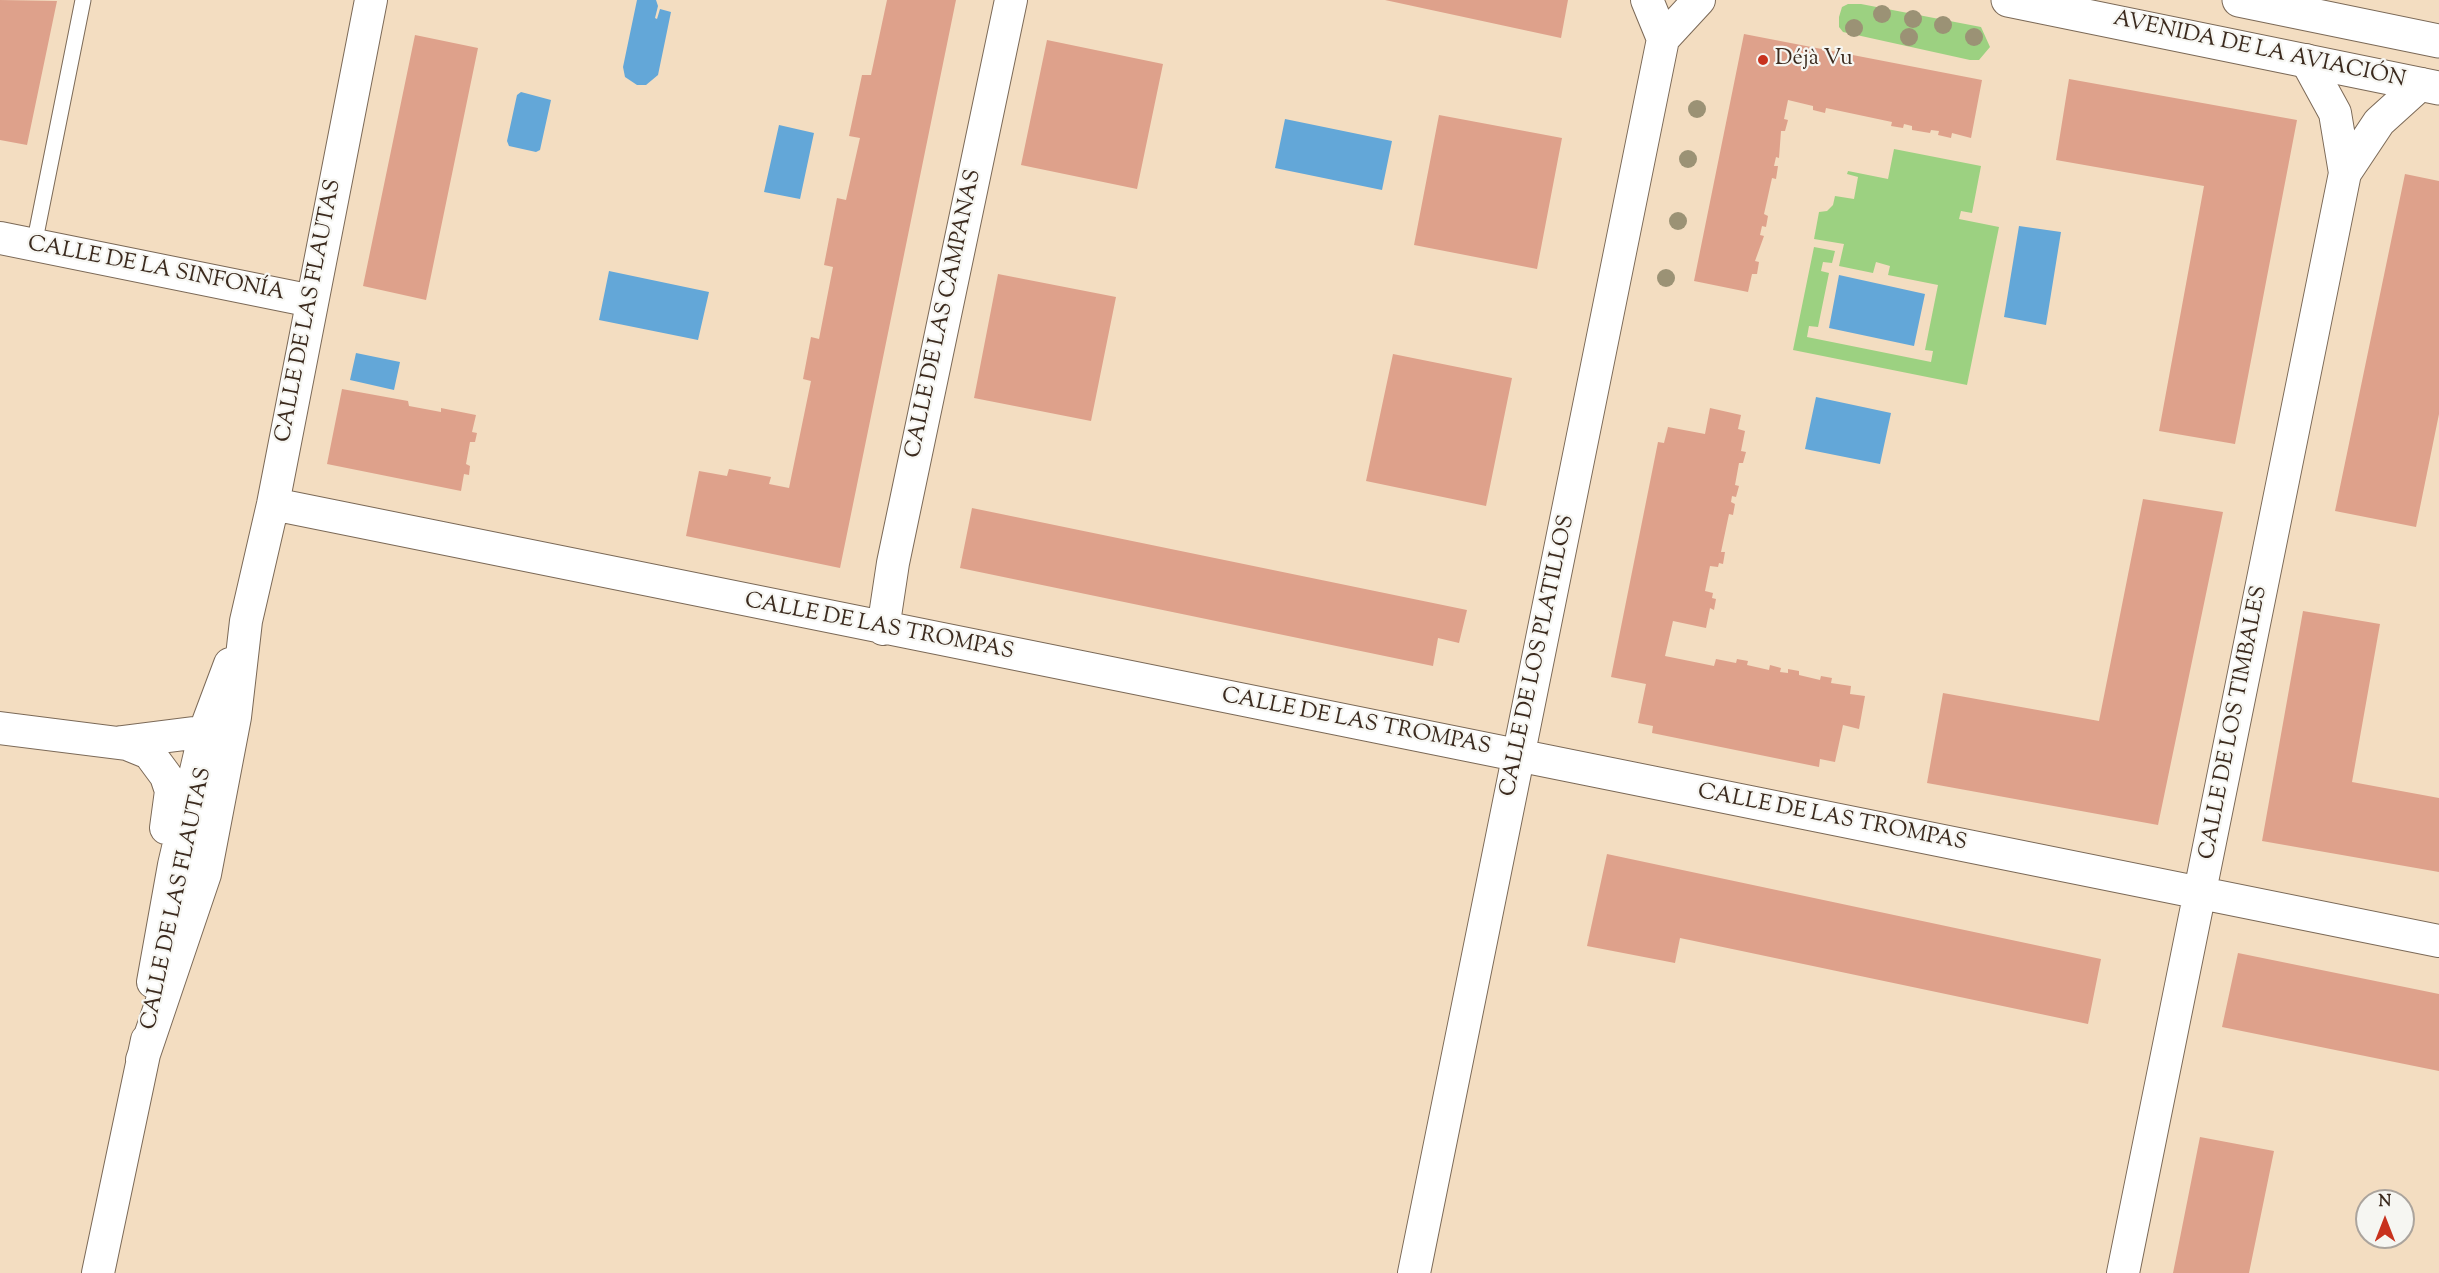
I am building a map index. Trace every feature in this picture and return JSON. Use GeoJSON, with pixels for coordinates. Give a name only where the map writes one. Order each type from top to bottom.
{"type":"FeatureCollection","features":[{"type":"Feature","properties":{"kind":"main road","name":"AVENIDA DE LA AVIACIÓN"},"geometry":{"type":"LineString","coordinates":[[2008,0],[2430,86]]}},
{"type":"Feature","properties":{"kind":"main road","name":"AVENIDA DE LA AVIACIÓN"},"geometry":{"type":"LineString","coordinates":[[2239,0],[2439,41]]}},
{"type":"Feature","properties":{"kind":"street","name":"CALLE DE LAS FLAUTAS"},"geometry":{"type":"LineString","coordinates":[[142,1060],[205,874],[210,752],[246,621],[273,504],[371,0]]}},
{"type":"Feature","properties":{"kind":"street","name":"CALLE DE LAS CAMPANAS"},"geometry":{"type":"LineString","coordinates":[[883,629],[893,563],[1011,0]]}},
{"type":"Feature","properties":{"kind":"street"},"geometry":{"type":"LineString","coordinates":[[1647,0],[1663,39],[1699,0]]}},
{"type":"Feature","properties":{"kind":"street","name":"CALLE DE LOS PLATILLOS"},"geometry":{"type":"LineString","coordinates":[[1414,1273],[1521,756],[1663,39]]}},
{"type":"Feature","properties":{"kind":"street","name":"CALLE DE LOS TIMBALES"},"geometry":{"type":"LineString","coordinates":[[2123,1273],[2345,173],[2335,113],[2306,60]]}},
{"type":"Feature","properties":{"kind":"street","name":"CALLE DE LOS TIMBALES"},"geometry":{"type":"LineString","coordinates":[[2345,173],[2379,122],[2430,86]]}},
{"type":"Feature","properties":{"kind":"street","name":"CALLE DE LA SINFONÍA"},"geometry":{"type":"LineString","coordinates":[[0,238],[312,301]]}},
{"type":"Feature","properties":{"kind":"street","name":"CALLE DE LAS TROMPAS"},"geometry":{"type":"LineString","coordinates":[[273,504],[883,629],[2439,941]]}},
{"type":"Feature","properties":{"kind":"street"},"geometry":{"type":"LineString","coordinates":[[0,728],[210,752]]}},
{"type":"Feature","properties":{"kind":"street","name":"CALLE DE LAS FLAUTAS"},"geometry":{"type":"LineString","coordinates":[[98,1273],[142,1060],[160,867],[171,791],[166,776],[149,753],[122,742]]}},
{"type":"Feature","properties":{"kind":"lane"},"geometry":{"type":"LineString","coordinates":[[34,245],[83,0]]}},
{"type":"Feature","properties":{"kind":"green space"},"geometry":{"type":"Polygon","coordinates":[[[1848,4],[1861,4],[1981,27],[1990,47],[1979,60],[1970,60],[1843,32],[1839,27],[1839,17],[1842,7],[1848,4]]]}},
{"type":"Feature","properties":{"kind":"green space"},"geometry":{"type":"Polygon","coordinates":[[[1894,149],[1981,166],[1972,213],[1961,211],[1959,219],[1999,227],[1967,385],[1793,350],[1814,247],[1835,251],[1832,263],[1823,262],[1821,271],[1829,273],[1818,327],[1809,326],[1807,337],[1931,362],[1933,351],[1925,350],[1938,285],[1888,275],[1890,266],[1876,262],[1873,273],[1839,266],[1844,244],[1814,239],[1819,212],[1827,211],[1833,205],[1835,196],[1854,199],[1858,177],[1847,174],[1848,171],[1888,179],[1894,149]]]}},
{"type":"Feature","properties":{"kind":"water"},"geometry":{"type":"Polygon","coordinates":[[[637,0],[656,0],[658,6],[655,18],[657,19],[660,9],[671,12],[658,75],[646,85],[637,85],[625,77],[623,67],[637,0]]]}},
{"type":"Feature","properties":{"kind":"water"},"geometry":{"type":"Polygon","coordinates":[[[521,92],[551,100],[540,150],[536,152],[509,146],[507,141],[517,95],[521,92]]]}},
{"type":"Feature","properties":{"kind":"water"},"geometry":{"type":"Polygon","coordinates":[[[1285,119],[1392,141],[1382,190],[1275,168],[1285,119]]]}},
{"type":"Feature","properties":{"kind":"water"},"geometry":{"type":"Polygon","coordinates":[[[779,125],[814,133],[800,199],[764,192],[779,125]]]}},
{"type":"Feature","properties":{"kind":"water"},"geometry":{"type":"Polygon","coordinates":[[[2019,226],[2061,232],[2046,325],[2004,317],[2019,226]]]}},
{"type":"Feature","properties":{"kind":"water"},"geometry":{"type":"Polygon","coordinates":[[[609,271],[709,292],[698,340],[599,320],[609,271]]]}},
{"type":"Feature","properties":{"kind":"water"},"geometry":{"type":"Polygon","coordinates":[[[1839,275],[1925,294],[1914,346],[1829,328],[1839,275]]]}},
{"type":"Feature","properties":{"kind":"water"},"geometry":{"type":"Polygon","coordinates":[[[356,353],[400,362],[394,390],[350,380],[356,353]]]}},
{"type":"Feature","properties":{"kind":"water"},"geometry":{"type":"Polygon","coordinates":[[[1816,397],[1891,413],[1880,464],[1805,449],[1816,397]]]}},
{"type":"Feature","properties":{"kind":"building"},"geometry":{"type":"Polygon","coordinates":[[[0,0],[57,1],[27,145],[0,140],[0,0]]]}},
{"type":"Feature","properties":{"kind":"building"},"geometry":{"type":"Polygon","coordinates":[[[887,0],[956,0],[840,568],[686,536],[699,471],[727,476],[729,469],[771,477],[769,484],[789,488],[811,381],[803,379],[811,337],[819,339],[833,267],[824,265],[837,198],[846,200],[860,138],[849,136],[862,75],[871,75],[887,0]]]}},
{"type":"Feature","properties":{"kind":"building"},"geometry":{"type":"Polygon","coordinates":[[[1385,0],[1568,0],[1561,38],[1385,0]]]}},
{"type":"Feature","properties":{"kind":"building"},"geometry":{"type":"Polygon","coordinates":[[[1744,34],[1982,80],[1971,138],[1952,133],[1951,138],[1938,135],[1939,131],[1931,130],[1930,133],[1912,130],[1912,126],[1904,124],[1903,128],[1891,126],[1892,122],[1826,108],[1825,113],[1813,110],[1813,106],[1788,100],[1784,119],[1788,120],[1785,131],[1781,131],[1779,158],[1776,157],[1774,166],[1778,166],[1776,179],[1772,178],[1764,214],[1768,216],[1766,227],[1762,226],[1760,235],[1764,236],[1755,261],[1759,262],[1757,274],[1752,274],[1748,292],[1694,281],[1744,34]]]}},
{"type":"Feature","properties":{"kind":"building"},"geometry":{"type":"Polygon","coordinates":[[[415,35],[478,48],[426,300],[363,286],[415,35]]]}},
{"type":"Feature","properties":{"kind":"building"},"geometry":{"type":"Polygon","coordinates":[[[1047,40],[1163,64],[1137,189],[1021,165],[1047,40]]]}},
{"type":"Feature","properties":{"kind":"building"},"geometry":{"type":"Polygon","coordinates":[[[2069,79],[2297,120],[2235,444],[2159,431],[2204,186],[2056,160],[2069,79]]]}},
{"type":"Feature","properties":{"kind":"building"},"geometry":{"type":"Polygon","coordinates":[[[1439,115],[1562,138],[1537,269],[1414,245],[1439,115]]]}},
{"type":"Feature","properties":{"kind":"building"},"geometry":{"type":"Polygon","coordinates":[[[2405,174],[2439,181],[2439,414],[2416,527],[2335,511],[2405,174]]]}},
{"type":"Feature","properties":{"kind":"building"},"geometry":{"type":"Polygon","coordinates":[[[998,274],[1116,297],[1091,421],[974,398],[998,274]]]}},
{"type":"Feature","properties":{"kind":"building"},"geometry":{"type":"Polygon","coordinates":[[[1393,354],[1512,378],[1486,506],[1366,481],[1393,354]]]}},
{"type":"Feature","properties":{"kind":"building"},"geometry":{"type":"Polygon","coordinates":[[[342,389],[408,401],[409,406],[441,412],[441,408],[476,415],[472,432],[477,433],[475,442],[470,442],[466,464],[470,466],[469,475],[464,474],[461,491],[327,464],[342,389]]]}},
{"type":"Feature","properties":{"kind":"building"},"geometry":{"type":"Polygon","coordinates":[[[1710,408],[1741,415],[1738,429],[1745,431],[1741,451],[1746,452],[1743,463],[1739,463],[1735,485],[1739,486],[1736,497],[1732,496],[1731,502],[1735,504],[1733,515],[1729,514],[1721,552],[1725,552],[1723,564],[1719,563],[1718,567],[1710,566],[1705,591],[1713,593],[1712,598],[1716,599],[1714,610],[1710,608],[1706,628],[1673,621],[1665,656],[1714,666],[1716,659],[1736,663],[1737,659],[1748,661],[1747,665],[1769,670],[1770,665],[1781,668],[1780,672],[1788,673],[1788,669],[1799,671],[1799,675],[1820,680],[1821,676],[1832,678],[1831,683],[1851,686],[1850,694],[1865,696],[1859,729],[1843,725],[1835,762],[1820,759],[1819,767],[1652,733],[1653,726],[1638,723],[1646,684],[1611,677],[1658,442],[1664,443],[1668,427],[1705,434],[1710,408]]]}},
{"type":"Feature","properties":{"kind":"building"},"geometry":{"type":"Polygon","coordinates":[[[2143,499],[2223,512],[2158,825],[1927,783],[1943,693],[2099,721],[2143,499]]]}},
{"type":"Feature","properties":{"kind":"building"},"geometry":{"type":"Polygon","coordinates":[[[972,508],[1467,610],[1459,643],[1438,638],[1433,666],[960,568],[972,508]]]}},
{"type":"Feature","properties":{"kind":"building"},"geometry":{"type":"Polygon","coordinates":[[[2303,611],[2380,624],[2352,782],[2439,798],[2439,872],[2262,841],[2303,611]]]}},
{"type":"Feature","properties":{"kind":"building"},"geometry":{"type":"Polygon","coordinates":[[[1607,854],[2101,959],[2088,1024],[1680,938],[1675,963],[1587,946],[1607,854]]]}},
{"type":"Feature","properties":{"kind":"building"},"geometry":{"type":"Polygon","coordinates":[[[2238,953],[2439,994],[2439,1071],[2222,1027],[2238,953]]]}},
{"type":"Feature","properties":{"kind":"building"},"geometry":{"type":"Polygon","coordinates":[[[2200,1137],[2274,1151],[2249,1273],[2173,1273],[2200,1137]]]}},
{"type":"Feature","properties":{"kind":"place","name":"Déjà Vu"},"geometry":{"type":"Point","coordinates":[1763,60]}}]}
